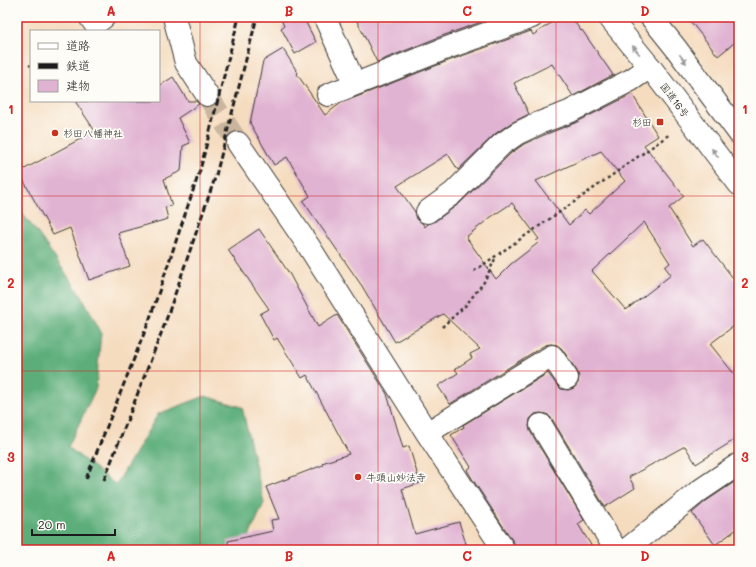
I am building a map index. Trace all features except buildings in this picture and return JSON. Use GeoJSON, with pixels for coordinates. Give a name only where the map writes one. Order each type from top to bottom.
{"type":"FeatureCollection","features":[{"type":"Feature","properties":{"kind":"main road"},"geometry":{"type":"LineString","coordinates":[[90,17],[95,24],[104,17]]}},
{"type":"Feature","properties":{"kind":"main road"},"geometry":{"type":"LineString","coordinates":[[174,17],[186,64],[207,95]]}},
{"type":"Feature","properties":{"kind":"main road"},"geometry":{"type":"LineString","coordinates":[[328,94],[532,17]]}},
{"type":"Feature","properties":{"kind":"main road","name":"国道16号"},"geometry":{"type":"LineString","coordinates":[[609,17],[650,67],[739,184]]}},
{"type":"Feature","properties":{"kind":"main road"},"geometry":{"type":"LineString","coordinates":[[651,17],[739,133]]}},
{"type":"Feature","properties":{"kind":"main road"},"geometry":{"type":"LineString","coordinates":[[325,18],[355,84]]}},
{"type":"Feature","properties":{"kind":"main road"},"geometry":{"type":"LineString","coordinates":[[427,212],[453,193],[502,144],[518,133],[539,123],[569,112],[631,80],[650,67]]}},
{"type":"Feature","properties":{"kind":"main road"},"geometry":{"type":"LineString","coordinates":[[238,143],[308,244],[504,550]]}},
{"type":"Feature","properties":{"kind":"main road"},"geometry":{"type":"LineString","coordinates":[[427,432],[552,356],[567,378]]}},
{"type":"Feature","properties":{"kind":"main road"},"geometry":{"type":"LineString","coordinates":[[541,425],[616,550]]}},
{"type":"Feature","properties":{"kind":"main road"},"geometry":{"type":"LineString","coordinates":[[626,550],[700,491],[739,464]]}},
{"type":"Feature","properties":{"kind":"path"},"geometry":{"type":"LineString","coordinates":[[474,271],[671,133]]}},
{"type":"Feature","properties":{"kind":"path"},"geometry":{"type":"LineString","coordinates":[[442,327],[466,305],[484,282],[496,257]]}},
{"type":"Feature","properties":{"kind":"green space"},"geometry":{"type":"Polygon","coordinates":[[[17,207],[37,232],[83,298],[101,332],[96,388],[68,447],[116,485],[158,414],[205,396],[242,407],[264,503],[243,550],[226,550],[203,546],[201,550],[17,550],[17,207]]]}},
{"type":"Feature","properties":{"kind":"tunnel"},"geometry":{"type":"LineString","coordinates":[[207,95],[238,143]]}},
{"type":"Feature","properties":{"kind":"railway"},"geometry":{"type":"LineString","coordinates":[[86,479],[149,321],[200,170],[239,17]]}},
{"type":"Feature","properties":{"kind":"railway"},"geometry":{"type":"LineString","coordinates":[[104,480],[164,326],[216,175],[257,17]]}},
{"type":"Feature","properties":{"kind":"place","name":"杉田"},"geometry":{"type":"Point","coordinates":[660,122]}},
{"type":"Feature","properties":{"kind":"place","name":"杉田八幡神社"},"geometry":{"type":"Point","coordinates":[55,133]}},
{"type":"Feature","properties":{"kind":"place","name":"牛頭山妙法寺"},"geometry":{"type":"Point","coordinates":[358,477]}}]}
